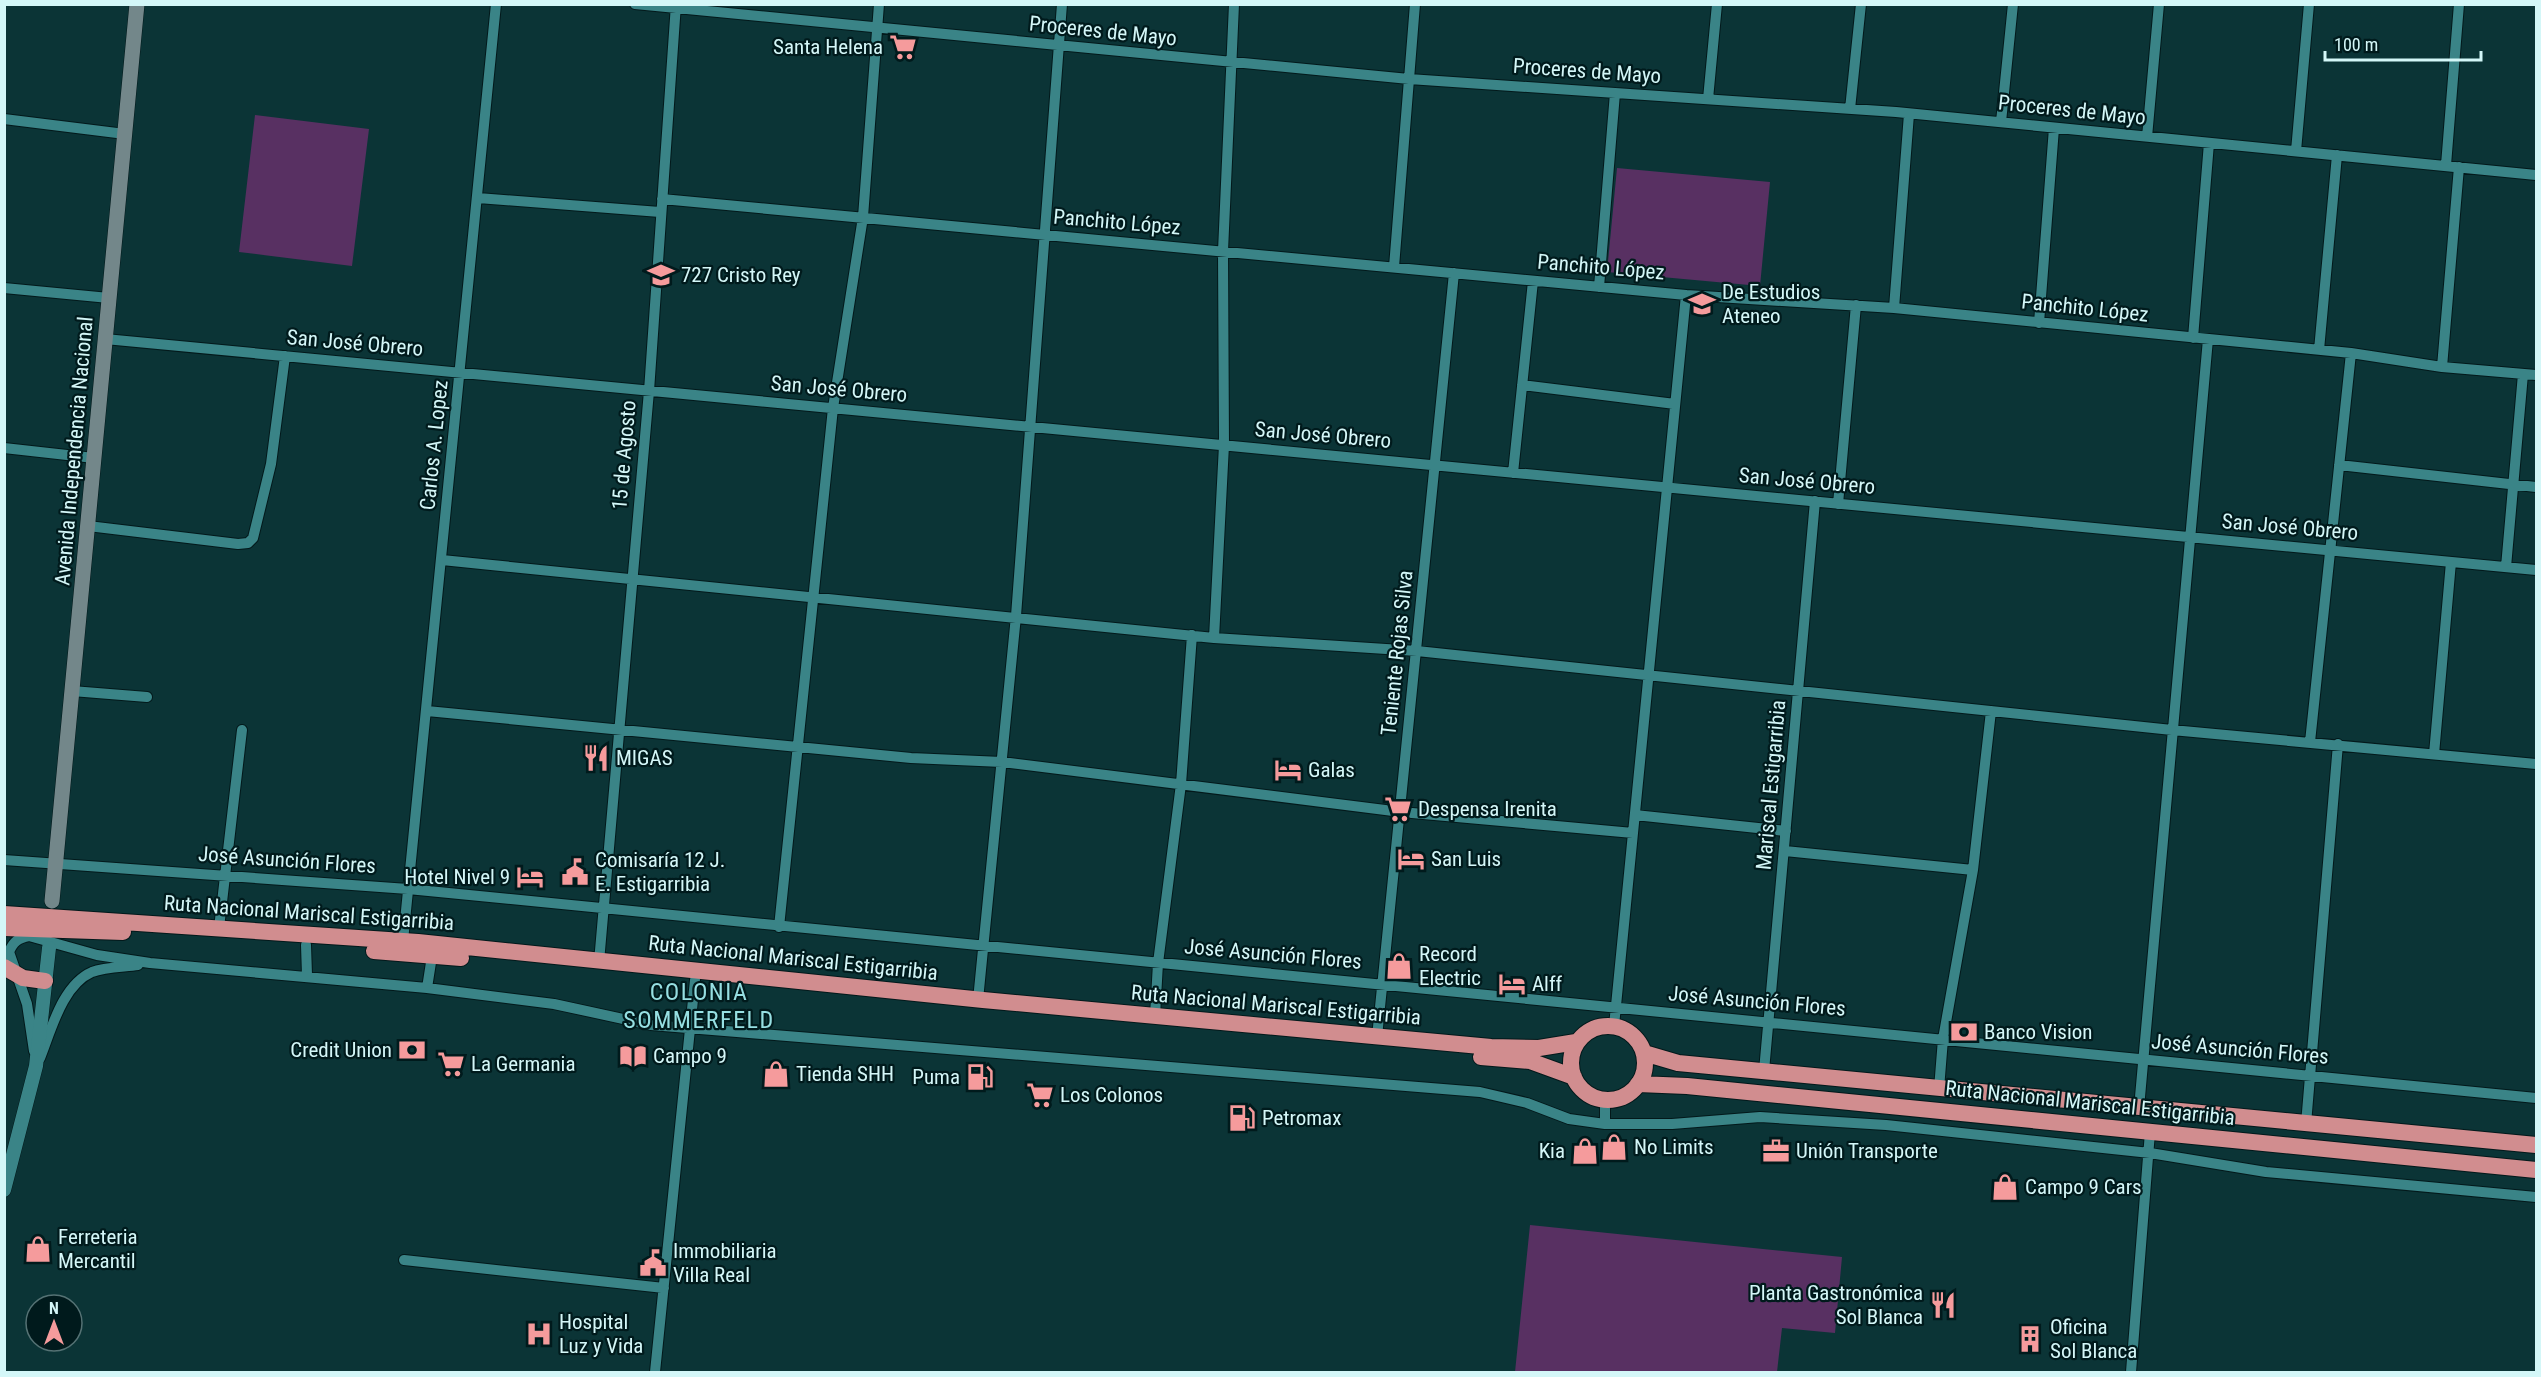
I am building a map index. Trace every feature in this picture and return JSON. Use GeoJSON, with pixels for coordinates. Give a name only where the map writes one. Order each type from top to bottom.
{"type":"FeatureCollection","features":[{"type":"Feature","properties":{"kind":"highway","name":"Ruta Nacional Mariscal Estigarribia"},"geometry":{"type":"LineString","coordinates":[[4,914],[403,941],[978,1000],[1491,1047],[1539,1048],[1576,1042]]}},
{"type":"Feature","properties":{"kind":"highway","name":"Ruta Nacional Mariscal Estigarribia"},"geometry":{"type":"LineString","coordinates":[[4,928],[123,932],[306,945],[695,980],[1530,1061],[1574,1077]]}},
{"type":"Feature","properties":{"kind":"highway"},"geometry":{"type":"LineString","coordinates":[[10,971],[45,981]]}},
{"type":"Feature","properties":{"kind":"highway"},"geometry":{"type":"LineString","coordinates":[[1614,1026],[1633,1035],[1644,1053],[1645,1070],[1638,1084],[1624,1097],[1605,1100],[1586,1094],[1574,1077],[1570,1060],[1576,1042],[1591,1029],[1614,1026]]}},
{"type":"Feature","properties":{"kind":"highway","name":"Ruta Nacional Mariscal Estigarribia"},"geometry":{"type":"LineString","coordinates":[[1644,1053],[1678,1064],[2536,1145]]}},
{"type":"Feature","properties":{"kind":"highway","name":"Ruta Nacional Mariscal Estigarribia"},"geometry":{"type":"LineString","coordinates":[[1638,1084],[1719,1089],[2536,1170]]}},
{"type":"Feature","properties":{"kind":"main road","name":"Avenida Independencia Nacional"},"geometry":{"type":"LineString","coordinates":[[52,902],[137,4]]}},
{"type":"Feature","properties":{"kind":"street","name":"Carlos A. Lopez"},"geometry":{"type":"LineString","coordinates":[[403,941],[496,4]]}},
{"type":"Feature","properties":{"kind":"street","name":"Proceres de Mayo"},"geometry":{"type":"LineString","coordinates":[[635,4],[1229,63],[1409,79],[1909,114],[2536,175]]}},
{"type":"Feature","properties":{"kind":"street"},"geometry":{"type":"LineString","coordinates":[[779,927],[833,408],[863,217],[879,4]]}},
{"type":"Feature","properties":{"kind":"street"},"geometry":{"type":"LineString","coordinates":[[978,1000],[1016,616],[1062,4]]}},
{"type":"Feature","properties":{"kind":"street"},"geometry":{"type":"LineString","coordinates":[[1214,638],[1224,446],[1223,251],[1229,63],[1234,4]]}},
{"type":"Feature","properties":{"kind":"street"},"geometry":{"type":"LineString","coordinates":[[1394,267],[1415,4]]}},
{"type":"Feature","properties":{"kind":"street"},"geometry":{"type":"LineString","coordinates":[[1708,99],[1716,4]]}},
{"type":"Feature","properties":{"kind":"street"},"geometry":{"type":"LineString","coordinates":[[1850,109],[1861,4]]}},
{"type":"Feature","properties":{"kind":"street"},"geometry":{"type":"LineString","coordinates":[[2001,123],[2013,4]]}},
{"type":"Feature","properties":{"kind":"street"},"geometry":{"type":"LineString","coordinates":[[2147,137],[2159,4]]}},
{"type":"Feature","properties":{"kind":"street"},"geometry":{"type":"LineString","coordinates":[[2296,151],[2308,4]]}},
{"type":"Feature","properties":{"kind":"street"},"geometry":{"type":"LineString","coordinates":[[2446,165],[2459,4]]}},
{"type":"Feature","properties":{"kind":"street","name":"15 de Agosto"},"geometry":{"type":"LineString","coordinates":[[598,962],[649,391],[676,7]]}},
{"type":"Feature","properties":{"kind":"street"},"geometry":{"type":"LineString","coordinates":[[1599,287],[1615,93]]}},
{"type":"Feature","properties":{"kind":"street"},"geometry":{"type":"LineString","coordinates":[[1894,308],[1909,114]]}},
{"type":"Feature","properties":{"kind":"street"},"geometry":{"type":"LineString","coordinates":[[4,119],[125,134]]}},
{"type":"Feature","properties":{"kind":"street"},"geometry":{"type":"LineString","coordinates":[[2039,323],[2054,128]]}},
{"type":"Feature","properties":{"kind":"street"},"geometry":{"type":"LineString","coordinates":[[2193,338],[2209,143]]}},
{"type":"Feature","properties":{"kind":"street"},"geometry":{"type":"LineString","coordinates":[[2319,350],[2337,155]]}},
{"type":"Feature","properties":{"kind":"street"},"geometry":{"type":"LineString","coordinates":[[2442,367],[2459,167]]}},
{"type":"Feature","properties":{"kind":"street"},"geometry":{"type":"LineString","coordinates":[[478,198],[660,212]]}},
{"type":"Feature","properties":{"kind":"street","name":"Panchito López"},"geometry":{"type":"LineString","coordinates":[[662,200],[1686,295],[1894,308],[2351,353],[2442,367],[2536,375]]}},
{"type":"Feature","properties":{"kind":"street","name":"Teniente Rojas Silva"},"geometry":{"type":"LineString","coordinates":[[1377,1037],[1454,273]]}},
{"type":"Feature","properties":{"kind":"street"},"geometry":{"type":"LineString","coordinates":[[1513,473],[1533,280]]}},
{"type":"Feature","properties":{"kind":"street"},"geometry":{"type":"LineString","coordinates":[[4,288],[109,298]]}},
{"type":"Feature","properties":{"kind":"street"},"geometry":{"type":"LineString","coordinates":[[1614,1026],[1686,295]]}},
{"type":"Feature","properties":{"kind":"street"},"geometry":{"type":"LineString","coordinates":[[1838,504],[1856,305]]}},
{"type":"Feature","properties":{"kind":"street","name":"San José Obrero"},"geometry":{"type":"LineString","coordinates":[[105,339],[2536,570]]}},
{"type":"Feature","properties":{"kind":"street"},"geometry":{"type":"LineString","coordinates":[[2139,1108],[2208,339]]}},
{"type":"Feature","properties":{"kind":"street"},"geometry":{"type":"LineString","coordinates":[[2310,742],[2351,353]]}},
{"type":"Feature","properties":{"kind":"street"},"geometry":{"type":"LineString","coordinates":[[88,526],[238,544],[248,543],[253,538],[271,464],[285,356]]}},
{"type":"Feature","properties":{"kind":"street"},"geometry":{"type":"LineString","coordinates":[[2506,567],[2523,374]]}},
{"type":"Feature","properties":{"kind":"street"},"geometry":{"type":"LineString","coordinates":[[1522,385],[1675,404]]}},
{"type":"Feature","properties":{"kind":"street"},"geometry":{"type":"LineString","coordinates":[[4,448],[94,458]]}},
{"type":"Feature","properties":{"kind":"street"},"geometry":{"type":"LineString","coordinates":[[2339,465],[2536,488]]}},
{"type":"Feature","properties":{"kind":"street","name":"Mariscal Estigarribia"},"geometry":{"type":"LineString","coordinates":[[1764,1071],[1815,501]]}},
{"type":"Feature","properties":{"kind":"street"},"geometry":{"type":"LineString","coordinates":[[442,560],[1016,616],[1214,638],[1417,651],[2172,730],[2536,764]]}},
{"type":"Feature","properties":{"kind":"street"},"geometry":{"type":"LineString","coordinates":[[2434,754],[2451,562]]}},
{"type":"Feature","properties":{"kind":"street"},"geometry":{"type":"LineString","coordinates":[[1155,1016],[1158,963],[1181,784],[1192,635]]}},
{"type":"Feature","properties":{"kind":"street"},"geometry":{"type":"LineString","coordinates":[[72,692],[147,698]]}},
{"type":"Feature","properties":{"kind":"street"},"geometry":{"type":"LineString","coordinates":[[427,711],[910,758],[1002,762],[1401,812],[1633,833]]}},
{"type":"Feature","properties":{"kind":"street"},"geometry":{"type":"LineString","coordinates":[[1939,1089],[1943,1039],[1973,870],[1991,711]]}},
{"type":"Feature","properties":{"kind":"street"},"geometry":{"type":"LineString","coordinates":[[219,928],[242,730]]}},
{"type":"Feature","properties":{"kind":"street"},"geometry":{"type":"LineString","coordinates":[[2306,1124],[2308,1075],[2338,744]]}},
{"type":"Feature","properties":{"kind":"street"},"geometry":{"type":"LineString","coordinates":[[1635,815],[1786,831]]}},
{"type":"Feature","properties":{"kind":"street"},"geometry":{"type":"LineString","coordinates":[[1785,851],[1973,870]]}},
{"type":"Feature","properties":{"kind":"street","name":"José Asunción Flores"},"geometry":{"type":"LineString","coordinates":[[4,860],[408,889],[2536,1098]]}},
{"type":"Feature","properties":{"kind":"street"},"geometry":{"type":"LineString","coordinates":[[36,1066],[27,1004],[10,971],[9,952],[13,944],[29,936],[97,955],[150,963],[307,975],[427,988],[554,1004],[651,1025],[689,1026],[886,1045],[1480,1092],[1527,1102],[1569,1119],[1605,1124],[1672,1124],[1760,1117],[1886,1125],[2150,1153],[2266,1172],[2536,1197]]}},
{"type":"Feature","properties":{"kind":"street"},"geometry":{"type":"LineString","coordinates":[[306,945],[307,975]]}},
{"type":"Feature","properties":{"kind":"street"},"geometry":{"type":"LineString","coordinates":[[36,1066],[49,948]]}},
{"type":"Feature","properties":{"kind":"street"},"geometry":{"type":"LineString","coordinates":[[427,988],[432,956]]}},
{"type":"Feature","properties":{"kind":"street"},"geometry":{"type":"LineString","coordinates":[[4,1190],[36,1066],[57,1016],[75,984],[92,972],[150,963]]}},
{"type":"Feature","properties":{"kind":"street"},"geometry":{"type":"LineString","coordinates":[[655,1372],[695,980]]}},
{"type":"Feature","properties":{"kind":"street"},"geometry":{"type":"LineString","coordinates":[[1605,1100],[1605,1124]]}},
{"type":"Feature","properties":{"kind":"street"},"geometry":{"type":"LineString","coordinates":[[2131,1372],[2150,1132]]}},
{"type":"Feature","properties":{"kind":"street"},"geometry":{"type":"LineString","coordinates":[[404,1260],[664,1288]]}},
{"type":"Feature","properties":{"kind":"shaded area"},"geometry":{"type":"Polygon","coordinates":[[[255,115],[369,129],[352,266],[239,252],[255,115]]]}},
{"type":"Feature","properties":{"kind":"shaded area"},"geometry":{"type":"Polygon","coordinates":[[[1617,168],[1770,182],[1760,286],[1607,272],[1617,168]]]}},
{"type":"Feature","properties":{"kind":"shaded area"},"geometry":{"type":"Polygon","coordinates":[[[1530,1225],[1842,1257],[1835,1333],[1782,1328],[1777,1372],[1515,1372],[1530,1225]]]}},
{"type":"Feature","properties":{"kind":"place","name":"Santa Helena"},"geometry":{"type":"Point","coordinates":[903,47]}},
{"type":"Feature","properties":{"kind":"place","name":"727 Cristo Rey"},"geometry":{"type":"Point","coordinates":[661,275]}},
{"type":"Feature","properties":{"kind":"place","name":"De Estudios Ateneo"},"geometry":{"type":"Point","coordinates":[1702,304]}},
{"type":"Feature","properties":{"kind":"place","name":"MIGAS"},"geometry":{"type":"Point","coordinates":[596,758]}},
{"type":"Feature","properties":{"kind":"place","name":"Galas"},"geometry":{"type":"Point","coordinates":[1288,770]}},
{"type":"Feature","properties":{"kind":"place","name":"Despensa Irenita"},"geometry":{"type":"Point","coordinates":[1398,809]}},
{"type":"Feature","properties":{"kind":"place","name":"San Luis"},"geometry":{"type":"Point","coordinates":[1411,859]}},
{"type":"Feature","properties":{"kind":"place","name":"Comisaría 12 J. E. Estigarribia"},"geometry":{"type":"Point","coordinates":[575,872]}},
{"type":"Feature","properties":{"kind":"place","name":"Hotel Nivel 9"},"geometry":{"type":"Point","coordinates":[530,877]}},
{"type":"Feature","properties":{"kind":"place","name":"Record Electric"},"geometry":{"type":"Point","coordinates":[1399,966]}},
{"type":"Feature","properties":{"kind":"place","name":"Alff"},"geometry":{"type":"Point","coordinates":[1512,984]}},
{"type":"Feature","properties":{"kind":"place","name":"Banco Vision"},"geometry":{"type":"Point","coordinates":[1964,1032]}},
{"type":"Feature","properties":{"kind":"place","name":"Credit Union"},"geometry":{"type":"Point","coordinates":[412,1050]}},
{"type":"Feature","properties":{"kind":"place","name":"Campo 9"},"geometry":{"type":"Point","coordinates":[633,1056]}},
{"type":"Feature","properties":{"kind":"place","name":"La Germania"},"geometry":{"type":"Point","coordinates":[451,1064]}},
{"type":"Feature","properties":{"kind":"place","name":"Tienda SHH"},"geometry":{"type":"Point","coordinates":[776,1074]}},
{"type":"Feature","properties":{"kind":"place","name":"Puma"},"geometry":{"type":"Point","coordinates":[980,1077]}},
{"type":"Feature","properties":{"kind":"place","name":"Los Colonos"},"geometry":{"type":"Point","coordinates":[1040,1095]}},
{"type":"Feature","properties":{"kind":"place","name":"Petromax"},"geometry":{"type":"Point","coordinates":[1242,1118]}},
{"type":"Feature","properties":{"kind":"place","name":"No Limits"},"geometry":{"type":"Point","coordinates":[1614,1147]}},
{"type":"Feature","properties":{"kind":"place","name":"Kia"},"geometry":{"type":"Point","coordinates":[1585,1151]}},
{"type":"Feature","properties":{"kind":"place","name":"Unión Transporte"},"geometry":{"type":"Point","coordinates":[1776,1151]}},
{"type":"Feature","properties":{"kind":"place","name":"Campo 9 Cars"},"geometry":{"type":"Point","coordinates":[2005,1187]}},
{"type":"Feature","properties":{"kind":"place","name":"Ferreteria Mercantil"},"geometry":{"type":"Point","coordinates":[38,1249]}},
{"type":"Feature","properties":{"kind":"place","name":"Immobiliaria Villa Real"},"geometry":{"type":"Point","coordinates":[653,1263]}},
{"type":"Feature","properties":{"kind":"place","name":"Planta Gastronómica Sol Blanca"},"geometry":{"type":"Point","coordinates":[1943,1305]}},
{"type":"Feature","properties":{"kind":"place","name":"Hospital Luz y Vida"},"geometry":{"type":"Point","coordinates":[539,1334]}},
{"type":"Feature","properties":{"kind":"place","name":"Oficina Sol Blanca"},"geometry":{"type":"Point","coordinates":[2030,1339]}},
{"type":"Feature","properties":{"kind":"district","name":"COLONIA SOMMERFELD"},"geometry":{"type":"Point","coordinates":[699,1006]}}]}
